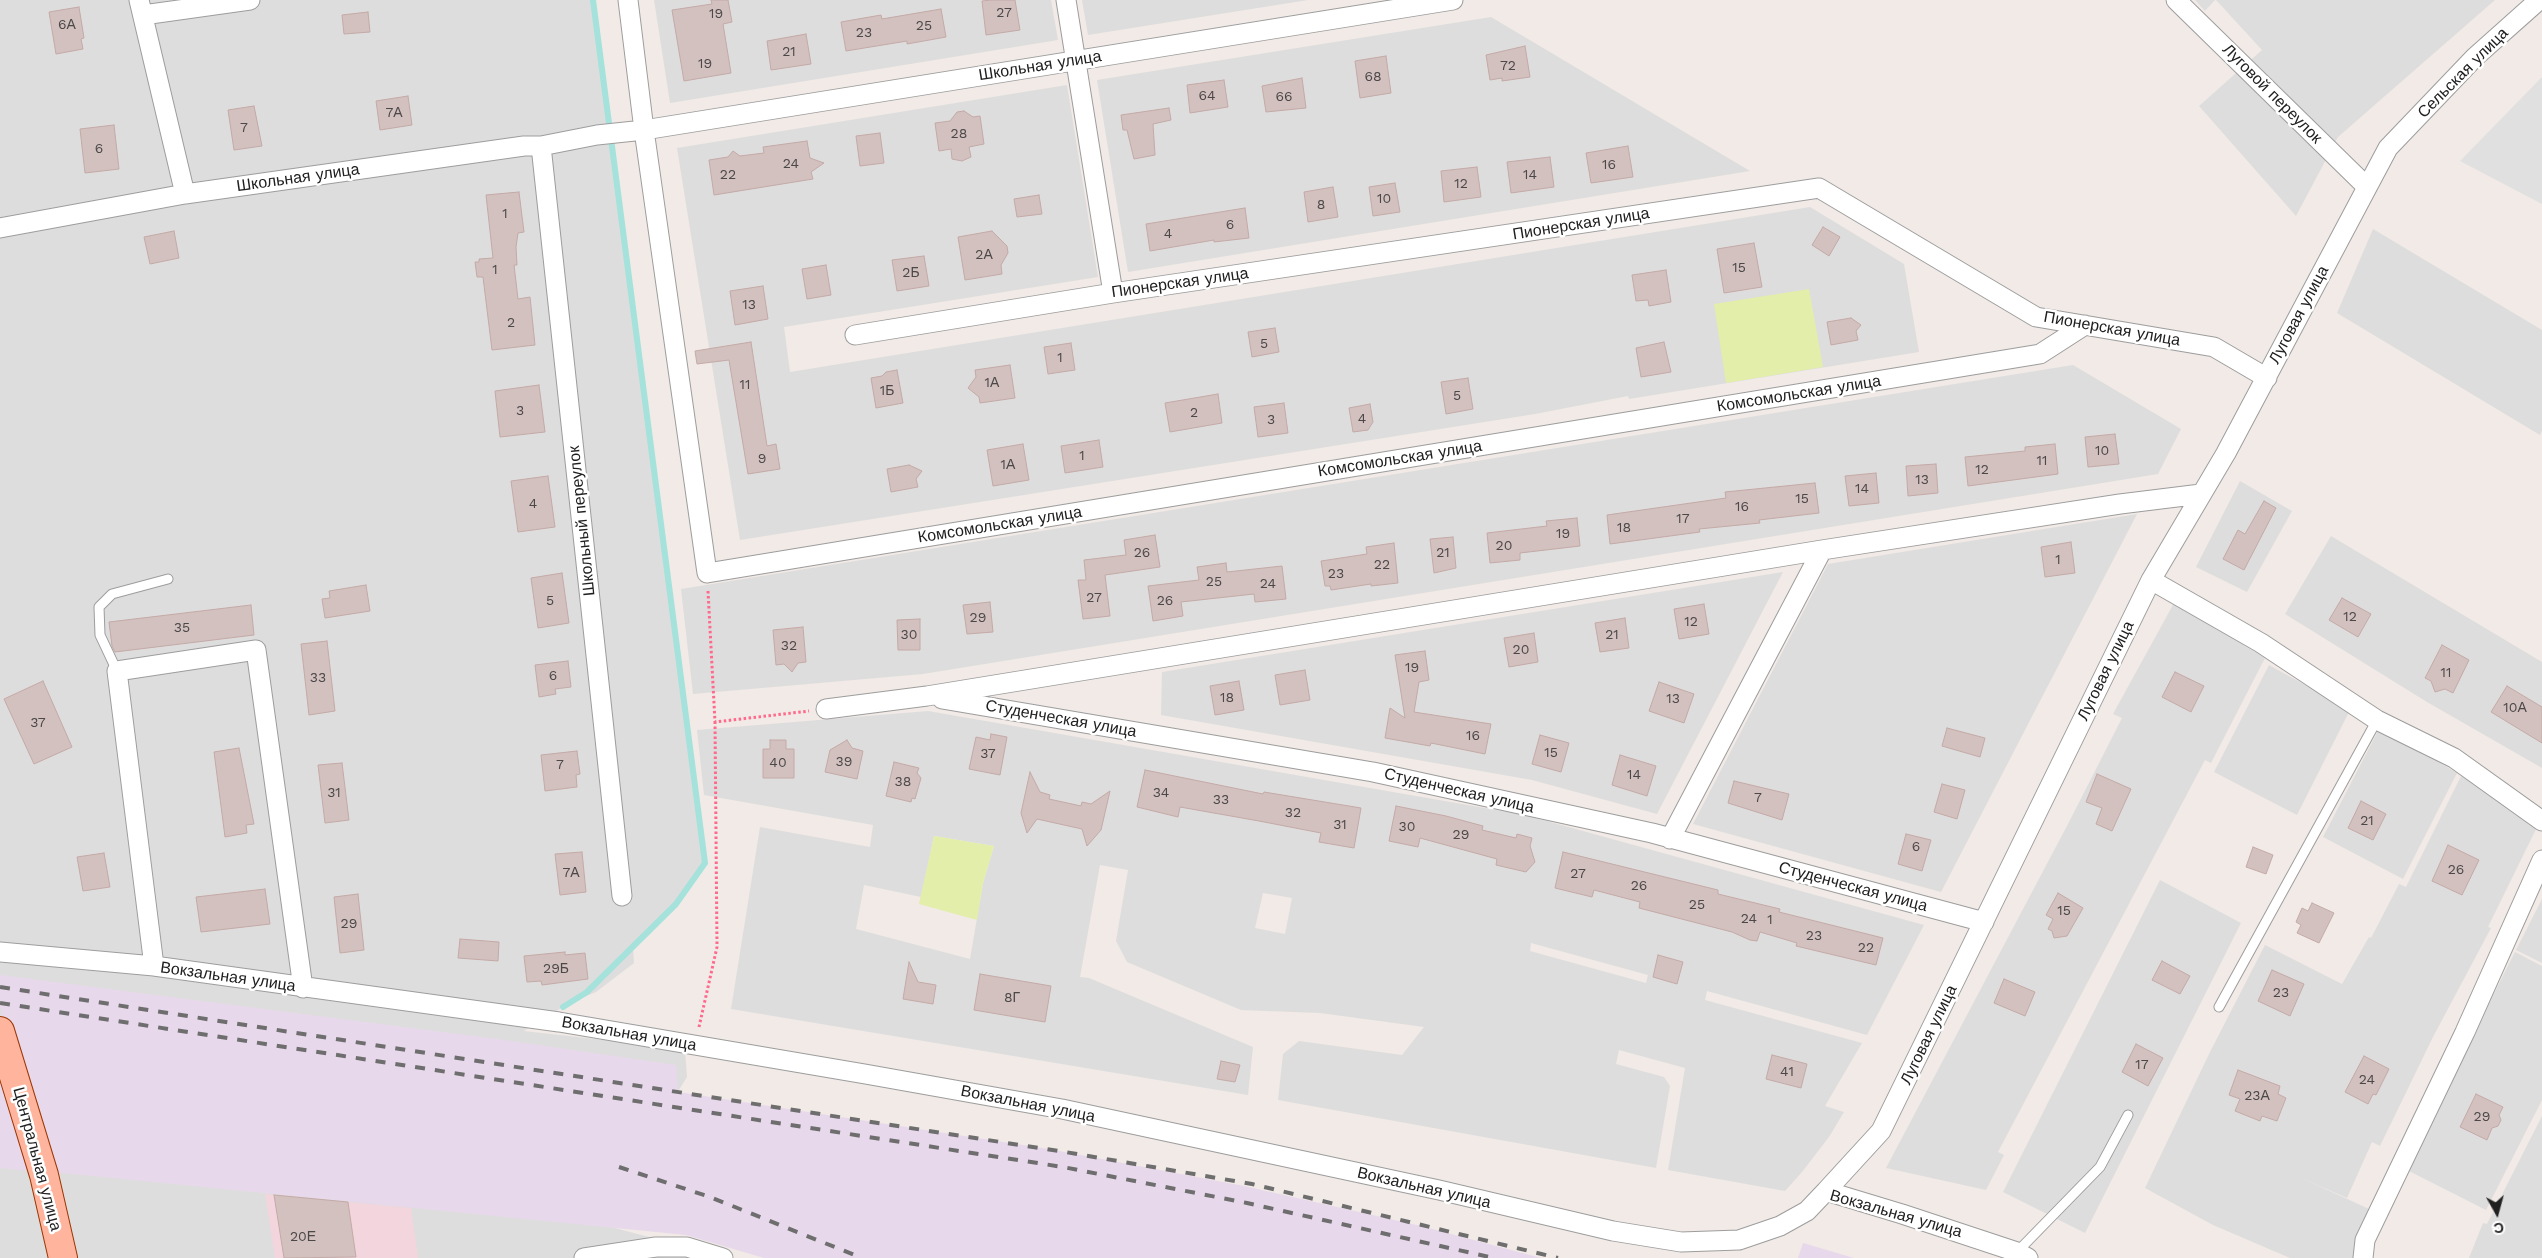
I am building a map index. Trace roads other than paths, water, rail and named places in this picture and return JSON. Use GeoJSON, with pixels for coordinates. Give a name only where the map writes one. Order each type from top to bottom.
{"type":"FeatureCollection","features":[{"type":"Feature","properties":{"kind":"main road","name":"Центральная улица"},"geometry":{"type":"LineString","coordinates":[[0,1031],[44,1175],[63,1258]]}},
{"type":"Feature","properties":{"kind":"street"},"geometry":{"type":"LineString","coordinates":[[185,194],[141,7],[250,0]]}},
{"type":"Feature","properties":{"kind":"street"},"geometry":{"type":"LineString","coordinates":[[628,0],[636,131]]}},
{"type":"Feature","properties":{"kind":"street"},"geometry":{"type":"LineString","coordinates":[[1066,0],[1113,293]]}},
{"type":"Feature","properties":{"kind":"street","name":"Школьная улица"},"geometry":{"type":"LineString","coordinates":[[0,228],[185,194],[524,146],[541,146],[597,135],[636,131],[1453,0]]}},
{"type":"Feature","properties":{"kind":"street","name":"Луговой переулок"},"geometry":{"type":"LineString","coordinates":[[2176,0],[2367,187]]}},
{"type":"Feature","properties":{"kind":"street","name":"Сельская улица"},"geometry":{"type":"LineString","coordinates":[[2388,148],[2475,57],[2539,0]]}},
{"type":"Feature","properties":{"kind":"street","name":"Комсомольская улица"},"geometry":{"type":"LineString","coordinates":[[636,131],[707,573],[2040,354],[2084,325]]}},
{"type":"Feature","properties":{"kind":"street","name":"Школьный переулок"},"geometry":{"type":"LineString","coordinates":[[541,146],[622,896]]}},
{"type":"Feature","properties":{"kind":"street","name":"Луговая улица"},"geometry":{"type":"LineString","coordinates":[[1826,1191],[1881,1131],[2151,580],[2267,378],[2388,148]]}},
{"type":"Feature","properties":{"kind":"street","name":"Пионерская улица"},"geometry":{"type":"LineString","coordinates":[[855,335],[1113,293],[1818,188],[2036,317],[2214,347],[2267,378]]}},
{"type":"Feature","properties":{"kind":"street"},"geometry":{"type":"LineString","coordinates":[[826,709],[927,696],[1822,550],[2120,504],[2201,494]]}},
{"type":"Feature","properties":{"kind":"street"},"geometry":{"type":"LineString","coordinates":[[1670,839],[1822,550]]}},
{"type":"Feature","properties":{"kind":"street"},"geometry":{"type":"LineString","coordinates":[[2151,580],[2261,643],[2377,720],[2454,758],[2542,821]]}},
{"type":"Feature","properties":{"kind":"street"},"geometry":{"type":"LineString","coordinates":[[154,966],[116,671],[256,650],[303,988]]}},
{"type":"Feature","properties":{"kind":"street","name":"Студенческая улица"},"geometry":{"type":"LineString","coordinates":[[927,696],[1373,772],[1670,839],[1984,922]]}},
{"type":"Feature","properties":{"kind":"street"},"geometry":{"type":"LineString","coordinates":[[2363,1258],[2366,1240],[2465,1032],[2542,860]]}},
{"type":"Feature","properties":{"kind":"street","name":"Вокзальная улица"},"geometry":{"type":"LineString","coordinates":[[0,952],[154,966],[559,1022],[694,1045],[1062,1109],[1439,1190],[1613,1231],[1681,1242],[1739,1240],[1780,1226],[1807,1210],[1826,1191],[1902,1214],[2022,1255]]}},
{"type":"Feature","properties":{"kind":"street"},"geometry":{"type":"LineString","coordinates":[[584,1258],[656,1247],[687,1247],[723,1258]]}},
{"type":"Feature","properties":{"kind":"lane"},"geometry":{"type":"LineString","coordinates":[[116,671],[100,636],[99,607],[112,594],[168,579]]}},
{"type":"Feature","properties":{"kind":"lane"},"geometry":{"type":"LineString","coordinates":[[2218,1006],[2377,720]]}},
{"type":"Feature","properties":{"kind":"lane"},"geometry":{"type":"LineString","coordinates":[[2022,1255],[2100,1168],[2128,1115]]}},
{"type":"Feature","properties":{"kind":"waterway"},"geometry":{"type":"LineString","coordinates":[[563,1007],[587,992],[676,904],[705,863],[593,0]]}},
{"type":"Feature","properties":{"kind":"railway"},"geometry":{"type":"LineString","coordinates":[[0,987],[1065,1152],[1252,1184],[1558,1258]]}},
{"type":"Feature","properties":{"kind":"railway"},"geometry":{"type":"LineString","coordinates":[[0,1003],[1063,1167],[1247,1203],[1494,1258]]}},
{"type":"Feature","properties":{"kind":"railway"},"geometry":{"type":"LineString","coordinates":[[619,1167],[710,1197],[862,1258]]}}]}
